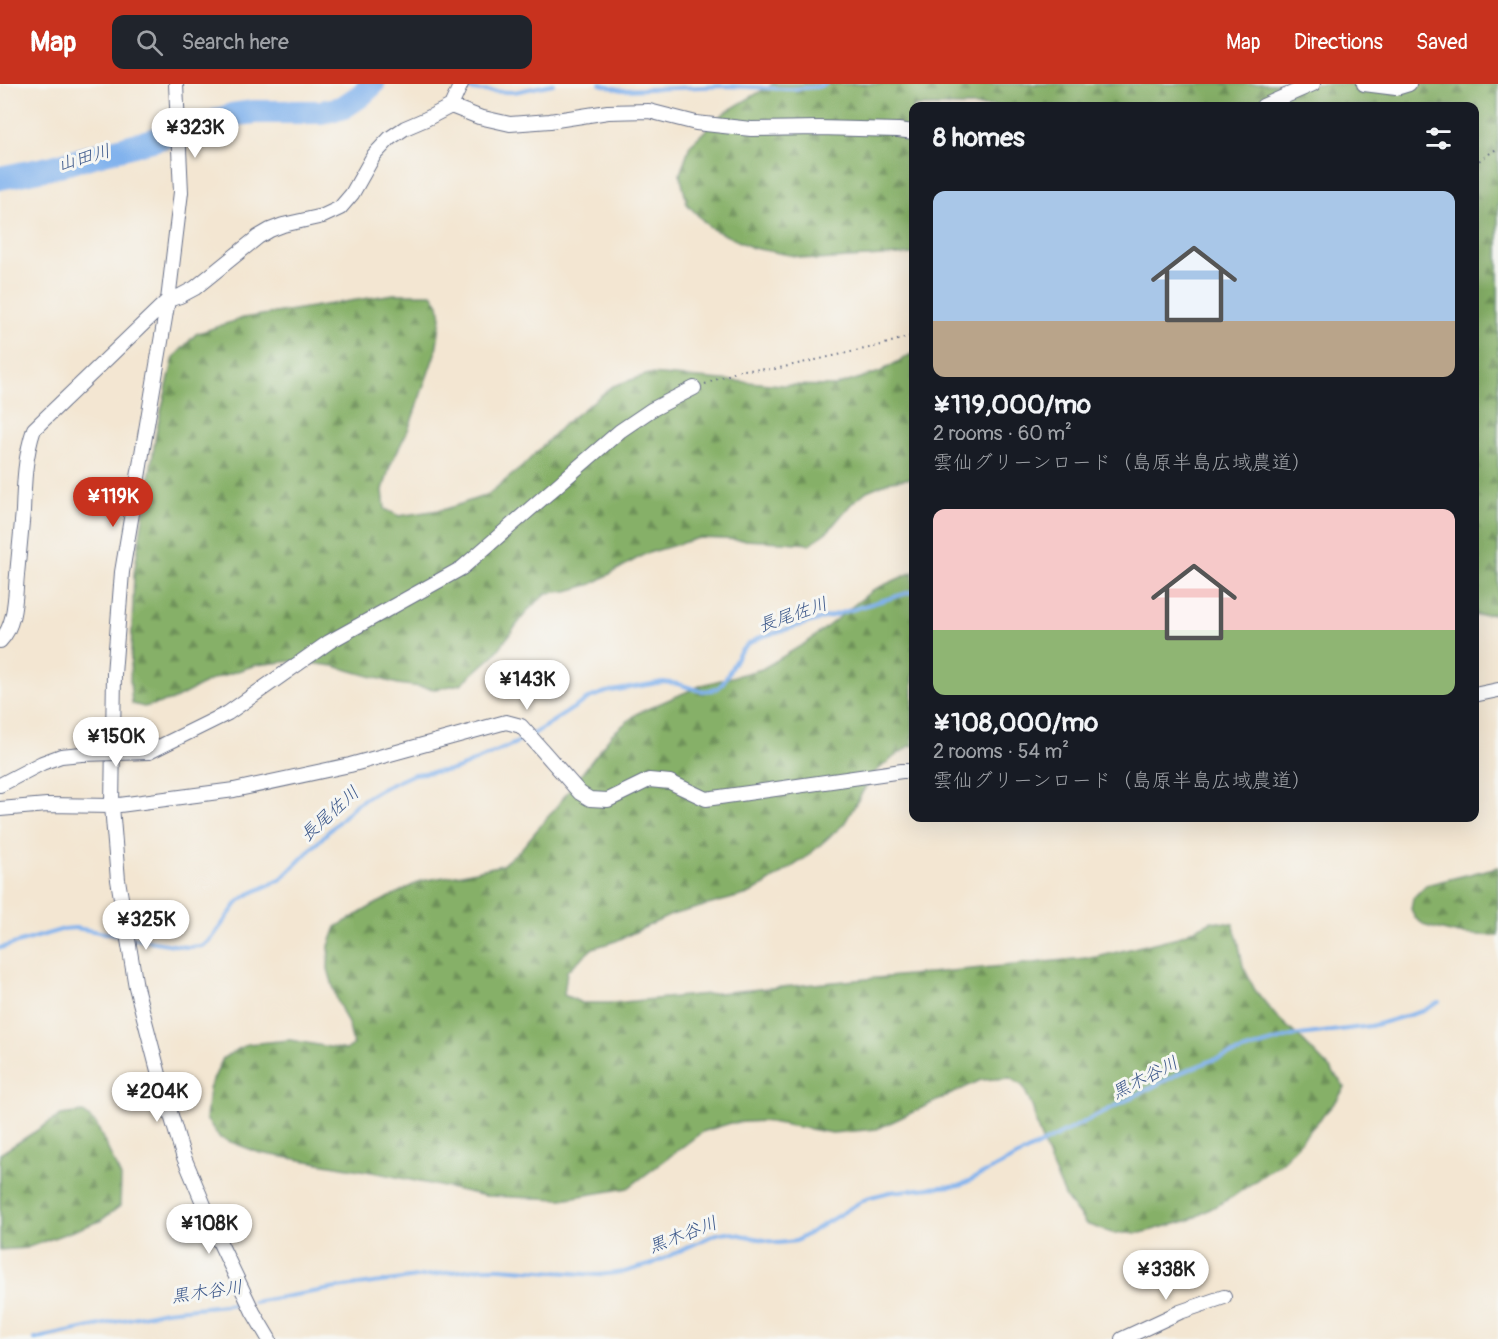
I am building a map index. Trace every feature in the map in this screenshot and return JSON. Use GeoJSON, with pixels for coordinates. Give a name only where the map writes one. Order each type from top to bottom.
{"type":"FeatureCollection","features":[{"type":"Feature","properties":{"kind":"street"},"geometry":{"type":"LineString","coordinates":[[176,84],[181,192],[168,300],[122,572],[114,674],[113,823],[118,880],[136,987],[161,1082],[183,1155],[224,1251],[268,1339]]}},
{"type":"Feature","properties":{"kind":"street"},"geometry":{"type":"LineString","coordinates":[[1272,102],[1313,84]]}},
{"type":"Feature","properties":{"kind":"street"},"geometry":{"type":"LineString","coordinates":[[1364,84],[1396,88],[1409,84]]}},
{"type":"Feature","properties":{"kind":"street"},"geometry":{"type":"LineString","coordinates":[[0,641],[13,615],[21,539],[24,480],[34,429],[168,300],[195,288],[258,237],[270,230],[323,216],[340,208],[352,194],[374,155],[390,138],[405,128],[426,119],[456,95],[479,117],[510,124],[550,122],[608,112],[650,111],[696,123],[751,129],[819,128],[909,131]]}},
{"type":"Feature","properties":{"kind":"street"},"geometry":{"type":"LineString","coordinates":[[0,785],[42,763],[61,756],[148,752],[228,713],[328,642],[462,568],[620,431],[651,410],[694,388]]}},
{"type":"Feature","properties":{"kind":"street"},"geometry":{"type":"LineString","coordinates":[[1479,694],[1498,690]]}},
{"type":"Feature","properties":{"kind":"street"},"geometry":{"type":"LineString","coordinates":[[0,809],[47,805],[112,806],[234,790],[350,765],[506,722],[520,726],[580,793],[590,799],[608,800],[649,780],[670,782],[706,799],[909,771]]}},
{"type":"Feature","properties":{"kind":"street"},"geometry":{"type":"LineString","coordinates":[[1122,1339],[1180,1312],[1224,1297]]}},
{"type":"Feature","properties":{"kind":"path"},"geometry":{"type":"LineString","coordinates":[[1479,161],[1498,148]]}},
{"type":"Feature","properties":{"kind":"path"},"geometry":{"type":"LineString","coordinates":[[694,388],[741,370],[775,369],[909,336]]}},
{"type":"Feature","properties":{"kind":"green space"},"geometry":{"type":"Polygon","coordinates":[[[773,84],[1498,84],[1498,613],[1479,615],[1479,102],[909,102],[909,254],[816,260],[753,248],[710,228],[687,204],[680,174],[690,145],[724,113],[773,84]]]}},
{"type":"Feature","properties":{"kind":"green space"},"geometry":{"type":"Polygon","coordinates":[[[394,294],[432,294],[439,304],[441,318],[436,351],[409,428],[390,466],[383,490],[385,509],[399,516],[446,509],[487,495],[522,467],[563,425],[613,386],[649,374],[783,385],[835,386],[880,372],[909,355],[909,479],[891,481],[867,491],[851,504],[829,530],[810,544],[699,538],[645,554],[592,584],[567,591],[547,593],[528,610],[495,654],[461,684],[435,689],[398,684],[334,666],[293,661],[256,665],[213,679],[173,700],[144,707],[132,704],[130,681],[134,574],[157,428],[174,357],[196,334],[243,318],[394,294]]]}},
{"type":"Feature","properties":{"kind":"green space"},"geometry":{"type":"Polygon","coordinates":[[[909,574],[909,747],[873,774],[844,824],[804,859],[752,893],[671,915],[616,941],[593,948],[567,971],[564,995],[582,1003],[613,1003],[1097,957],[1178,937],[1212,921],[1233,924],[1243,966],[1255,990],[1276,1016],[1304,1042],[1345,1087],[1337,1100],[1282,1162],[1232,1197],[1190,1220],[1141,1233],[1112,1233],[1086,1224],[1066,1198],[1051,1164],[1023,1086],[1010,1078],[981,1080],[877,1129],[832,1133],[764,1121],[731,1123],[702,1132],[628,1188],[562,1199],[486,1196],[378,1173],[260,1153],[220,1138],[206,1119],[209,1089],[223,1058],[247,1044],[290,1040],[346,1050],[353,1045],[349,1026],[337,1000],[328,969],[329,946],[336,927],[421,881],[502,865],[521,849],[612,734],[638,713],[702,685],[762,669],[809,641],[873,590],[909,574]]]}},
{"type":"Feature","properties":{"kind":"green space"},"geometry":{"type":"Polygon","coordinates":[[[1498,867],[1498,936],[1459,934],[1426,926],[1415,918],[1411,909],[1413,898],[1426,885],[1498,867]]]}},
{"type":"Feature","properties":{"kind":"green space"},"geometry":{"type":"Polygon","coordinates":[[[83,1112],[96,1124],[121,1177],[120,1206],[100,1221],[26,1248],[0,1250],[0,1154],[61,1115],[83,1112]]]}},
{"type":"Feature","properties":{"kind":"waterway","name":"山田川"},"geometry":{"type":"LineString","coordinates":[[0,178],[49,168],[186,131],[232,115],[254,112],[321,112],[342,108],[373,84]]}},
{"type":"Feature","properties":{"kind":"waterway"},"geometry":{"type":"LineString","coordinates":[[439,84],[479,91],[514,92],[553,84]]}},
{"type":"Feature","properties":{"kind":"waterway"},"geometry":{"type":"LineString","coordinates":[[600,84],[622,90],[726,86],[790,89],[826,84]]}},
{"type":"Feature","properties":{"kind":"waterway","name":"長尾佐川"},"geometry":{"type":"LineString","coordinates":[[130,938],[186,947],[203,946],[212,938],[238,902],[249,894],[280,880],[356,804],[379,790],[414,774],[453,770],[464,766],[527,738],[589,698],[606,692],[663,682],[701,691],[718,688],[740,652],[748,644],[761,637],[909,593]]}},
{"type":"Feature","properties":{"kind":"waterway","name":"長尾佐川"},"geometry":{"type":"LineString","coordinates":[[0,948],[64,929],[75,928],[123,936]]}},
{"type":"Feature","properties":{"kind":"waterway","name":"黒木谷川"},"geometry":{"type":"LineString","coordinates":[[253,1302],[482,1268],[598,1275],[624,1272],[652,1264],[716,1234],[727,1232],[778,1243],[796,1241],[867,1198],[890,1192],[961,1185],[1178,1074],[1210,1061],[1292,1036],[1371,1026],[1423,1011],[1439,1002]]}},
{"type":"Feature","properties":{"kind":"waterway","name":"黒木谷川"},"geometry":{"type":"LineString","coordinates":[[35,1339],[165,1311],[245,1303]]}}]}
